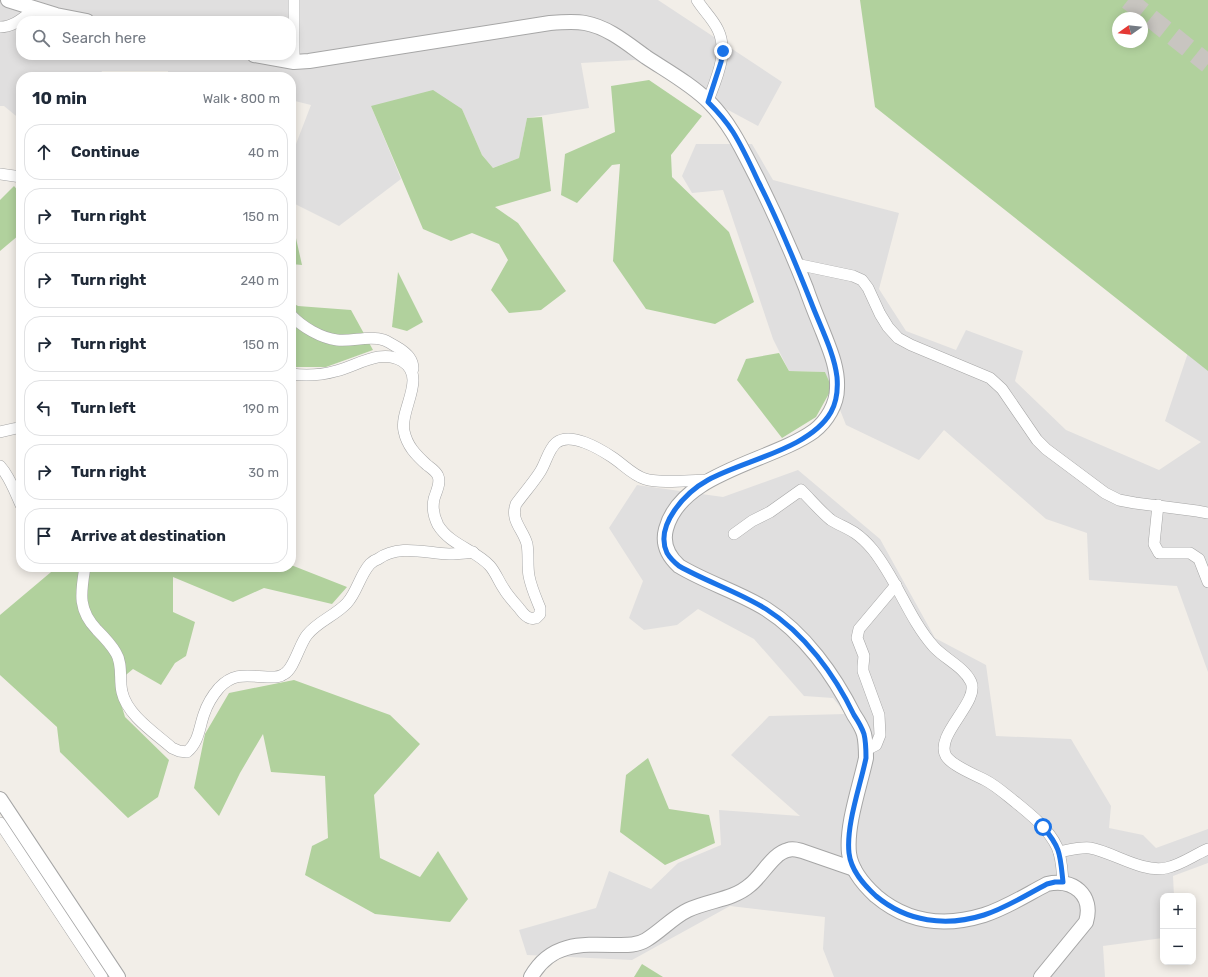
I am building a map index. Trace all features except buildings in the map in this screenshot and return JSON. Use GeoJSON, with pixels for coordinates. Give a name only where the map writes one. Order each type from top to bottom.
{"type":"FeatureCollection","features":[{"type":"Feature","properties":{"kind":"street"},"geometry":{"type":"LineString","coordinates":[[8,0],[61,16]]}},
{"type":"Feature","properties":{"kind":"street"},"geometry":{"type":"LineString","coordinates":[[294,0],[294,16]]}},
{"type":"Feature","properties":{"kind":"street"},"geometry":{"type":"LineString","coordinates":[[697,0],[718,29],[722,40],[723,51],[721,62],[708,102]]}},
{"type":"Feature","properties":{"kind":"street"},"geometry":{"type":"LineString","coordinates":[[26,16],[35,9]]}},
{"type":"Feature","properties":{"kind":"street"},"geometry":{"type":"LineString","coordinates":[[0,28],[16,23]]}},
{"type":"Feature","properties":{"kind":"street"},"geometry":{"type":"LineString","coordinates":[[283,60],[294,62],[309,61],[550,23],[586,23],[602,28],[616,36],[695,90],[721,115],[742,148],[778,220],[832,356],[838,389],[836,401],[831,412],[816,430],[765,456],[709,480],[685,497],[671,517],[664,534],[664,543],[667,552],[672,560],[679,566],[755,603],[771,612],[795,631],[808,644],[847,700],[863,733],[866,750],[866,758],[850,824],[849,855],[854,869],[861,880],[870,890],[889,906],[924,920],[936,922],[961,920],[985,915],[997,910],[1047,884],[1063,882],[1078,889],[1088,905],[1086,922],[1041,977]]}},
{"type":"Feature","properties":{"kind":"street"},"geometry":{"type":"LineString","coordinates":[[0,174],[16,176]]}},
{"type":"Feature","properties":{"kind":"street"},"geometry":{"type":"LineString","coordinates":[[796,264],[853,276],[862,280],[868,288],[888,327],[898,338],[910,345],[990,378],[1002,389],[1037,440],[1046,449],[1104,493],[1119,500],[1208,513]]}},
{"type":"Feature","properties":{"kind":"street"},"geometry":{"type":"LineString","coordinates":[[296,320],[313,331],[330,339],[376,338],[385,340],[409,356],[414,368],[412,373]]}},
{"type":"Feature","properties":{"kind":"street"},"geometry":{"type":"LineString","coordinates":[[296,374],[324,374],[379,356],[387,356],[402,360],[408,365],[412,373],[413,382],[410,400],[404,418],[403,429],[406,439],[415,453],[435,471],[438,477],[439,484],[434,500],[434,517],[442,531],[484,560],[496,574],[505,592],[524,615],[530,618],[536,618],[540,614],[540,608],[529,575],[527,543],[515,519],[514,508],[541,471],[552,447],[557,442],[564,439],[580,440],[613,457],[636,475],[643,478],[659,481],[709,480]]}},
{"type":"Feature","properties":{"kind":"street"},"geometry":{"type":"LineString","coordinates":[[0,432],[16,428]]}},
{"type":"Feature","properties":{"kind":"street"},"geometry":{"type":"LineString","coordinates":[[0,466],[4,470],[16,494]]}},
{"type":"Feature","properties":{"kind":"street"},"geometry":{"type":"LineString","coordinates":[[734,534],[770,512],[801,490],[832,521],[857,534],[872,549],[896,585],[922,631],[935,648],[966,674],[972,684],[971,695],[945,741],[944,750],[947,758],[960,767],[993,784],[1043,827],[1052,837],[1059,852],[1063,882]]}},
{"type":"Feature","properties":{"kind":"street"},"geometry":{"type":"LineString","coordinates":[[1158,506],[1154,544],[1159,553],[1190,553],[1199,559],[1208,582]]}},
{"type":"Feature","properties":{"kind":"street"},"geometry":{"type":"LineString","coordinates":[[84,572],[81,601],[89,621],[118,654],[122,692],[127,705],[134,715],[172,748],[187,752],[194,747],[204,712],[218,688],[227,680],[239,675],[279,677],[290,670],[307,635],[320,623],[348,603],[371,563],[382,556],[407,550],[451,554],[474,552]]}},
{"type":"Feature","properties":{"kind":"street"},"geometry":{"type":"LineString","coordinates":[[866,750],[876,745],[880,735],[879,715],[863,670],[864,656],[857,638],[859,629],[896,585]]}},
{"type":"Feature","properties":{"kind":"street"},"geometry":{"type":"LineString","coordinates":[[0,799],[118,977]]}},
{"type":"Feature","properties":{"kind":"street"},"geometry":{"type":"LineString","coordinates":[[0,823],[102,977]]}},
{"type":"Feature","properties":{"kind":"street"},"geometry":{"type":"LineString","coordinates":[[1059,852],[1076,848],[1090,848],[1152,869],[1166,868],[1188,860],[1208,849]]}},
{"type":"Feature","properties":{"kind":"street"},"geometry":{"type":"LineString","coordinates":[[531,977],[547,958],[566,947],[586,944],[628,945],[638,944],[646,940],[688,910],[728,897],[743,890],[756,880],[782,851],[795,849],[854,869]]}},
{"type":"Feature","properties":{"kind":"shaded area"},"geometry":{"type":"Polygon","coordinates":[[[0,0],[658,0],[782,82],[758,126],[635,60],[581,63],[589,108],[527,118],[519,158],[493,168],[482,155],[462,109],[371,106],[401,179],[339,226],[296,204],[296,144],[311,105],[296,101],[296,72],[16,72],[16,116],[4,106],[0,106],[0,0]]]}},
{"type":"Feature","properties":{"kind":"shaded area"},"geometry":{"type":"Polygon","coordinates":[[[696,144],[752,144],[773,180],[899,213],[879,289],[906,331],[956,350],[966,330],[1023,351],[1015,381],[1066,430],[1159,470],[1201,442],[1165,421],[1195,332],[1208,340],[1208,672],[1177,586],[1089,580],[1087,533],[1046,519],[944,430],[919,460],[846,425],[825,372],[789,371],[773,339],[723,190],[692,193],[682,176],[696,144]]]}},
{"type":"Feature","properties":{"kind":"shaded area"},"geometry":{"type":"Polygon","coordinates":[[[798,470],[880,539],[935,638],[986,665],[996,736],[1071,739],[1111,806],[1109,828],[1143,835],[1156,848],[1208,829],[1208,863],[1173,876],[1174,893],[1160,893],[1160,938],[1103,946],[1105,977],[834,977],[823,949],[825,917],[730,906],[632,960],[527,955],[519,930],[596,908],[609,871],[651,889],[678,863],[721,845],[719,810],[800,816],[731,755],[769,716],[846,714],[833,698],[804,696],[754,639],[698,609],[677,625],[644,630],[629,618],[643,581],[609,528],[637,485],[723,497],[798,470]]]}},
{"type":"Feature","properties":{"kind":"green space"},"geometry":{"type":"Polygon","coordinates":[[[860,0],[1208,0],[1208,371],[875,107],[860,0]]]}},
{"type":"Feature","properties":{"kind":"green space"},"geometry":{"type":"Polygon","coordinates":[[[649,80],[702,116],[671,155],[672,177],[729,232],[754,302],[715,324],[646,309],[613,261],[620,164],[612,165],[577,203],[561,195],[565,154],[615,132],[611,86],[649,80]]]}},
{"type":"Feature","properties":{"kind":"green space"},"geometry":{"type":"Polygon","coordinates":[[[433,90],[462,109],[482,155],[493,168],[519,158],[527,118],[542,117],[551,191],[495,207],[518,223],[566,291],[541,310],[509,313],[491,290],[508,260],[499,244],[472,233],[451,241],[423,229],[371,106],[433,90]]]}},
{"type":"Feature","properties":{"kind":"green space"},"geometry":{"type":"Polygon","coordinates":[[[14,186],[16,188],[16,238],[0,251],[0,200],[14,186]]]}},
{"type":"Feature","properties":{"kind":"green space"},"geometry":{"type":"Polygon","coordinates":[[[296,238],[302,265],[296,264],[296,238]]]}},
{"type":"Feature","properties":{"kind":"green space"},"geometry":{"type":"Polygon","coordinates":[[[398,272],[423,322],[407,331],[392,327],[398,272]]]}},
{"type":"Feature","properties":{"kind":"green space"},"geometry":{"type":"Polygon","coordinates":[[[296,305],[351,310],[373,350],[326,367],[296,367],[296,305]]]}},
{"type":"Feature","properties":{"kind":"green space"},"geometry":{"type":"Polygon","coordinates":[[[779,353],[789,371],[825,372],[832,388],[816,417],[782,438],[737,380],[746,359],[779,353]]]}},
{"type":"Feature","properties":{"kind":"green space"},"geometry":{"type":"Polygon","coordinates":[[[296,567],[347,587],[332,604],[264,588],[233,602],[173,577],[173,612],[195,622],[186,656],[175,663],[161,685],[133,669],[115,684],[125,717],[169,760],[158,797],[128,818],[60,752],[57,727],[0,675],[0,615],[51,572],[296,572],[296,567]]]}},
{"type":"Feature","properties":{"kind":"green space"},"geometry":{"type":"Polygon","coordinates":[[[294,680],[390,715],[420,744],[374,795],[380,858],[420,877],[438,851],[468,899],[450,922],[375,914],[305,875],[312,846],[328,838],[325,776],[271,772],[263,734],[240,773],[219,816],[194,788],[205,734],[229,693],[294,680]]]}},
{"type":"Feature","properties":{"kind":"green space"},"geometry":{"type":"Polygon","coordinates":[[[648,758],[669,809],[709,815],[715,843],[665,865],[620,832],[626,775],[648,758]]]}},
{"type":"Feature","properties":{"kind":"green space"},"geometry":{"type":"Polygon","coordinates":[[[642,964],[663,977],[634,977],[642,964]]]}},
{"type":"Feature","properties":{"kind":"tunnel"},"geometry":{"type":"LineString","coordinates":[[1128,0],[1208,64]]}},
{"type":"Feature","properties":{"kind":"route"},"geometry":{"type":"LineString","coordinates":[[723,51],[708,102],[721,115],[732,131],[778,220],[832,356],[838,389],[836,401],[831,412],[816,430],[786,447],[709,480],[685,497],[671,517],[664,534],[664,543],[667,552],[672,560],[686,571],[750,600],[766,609],[795,631],[808,644],[847,700],[866,741],[866,758],[850,824],[849,855],[854,869],[861,880],[870,890],[889,906],[899,912],[924,920],[949,922],[985,915],[1047,884],[1063,882],[1061,858],[1057,846],[1052,837],[1043,827]]}}]}
